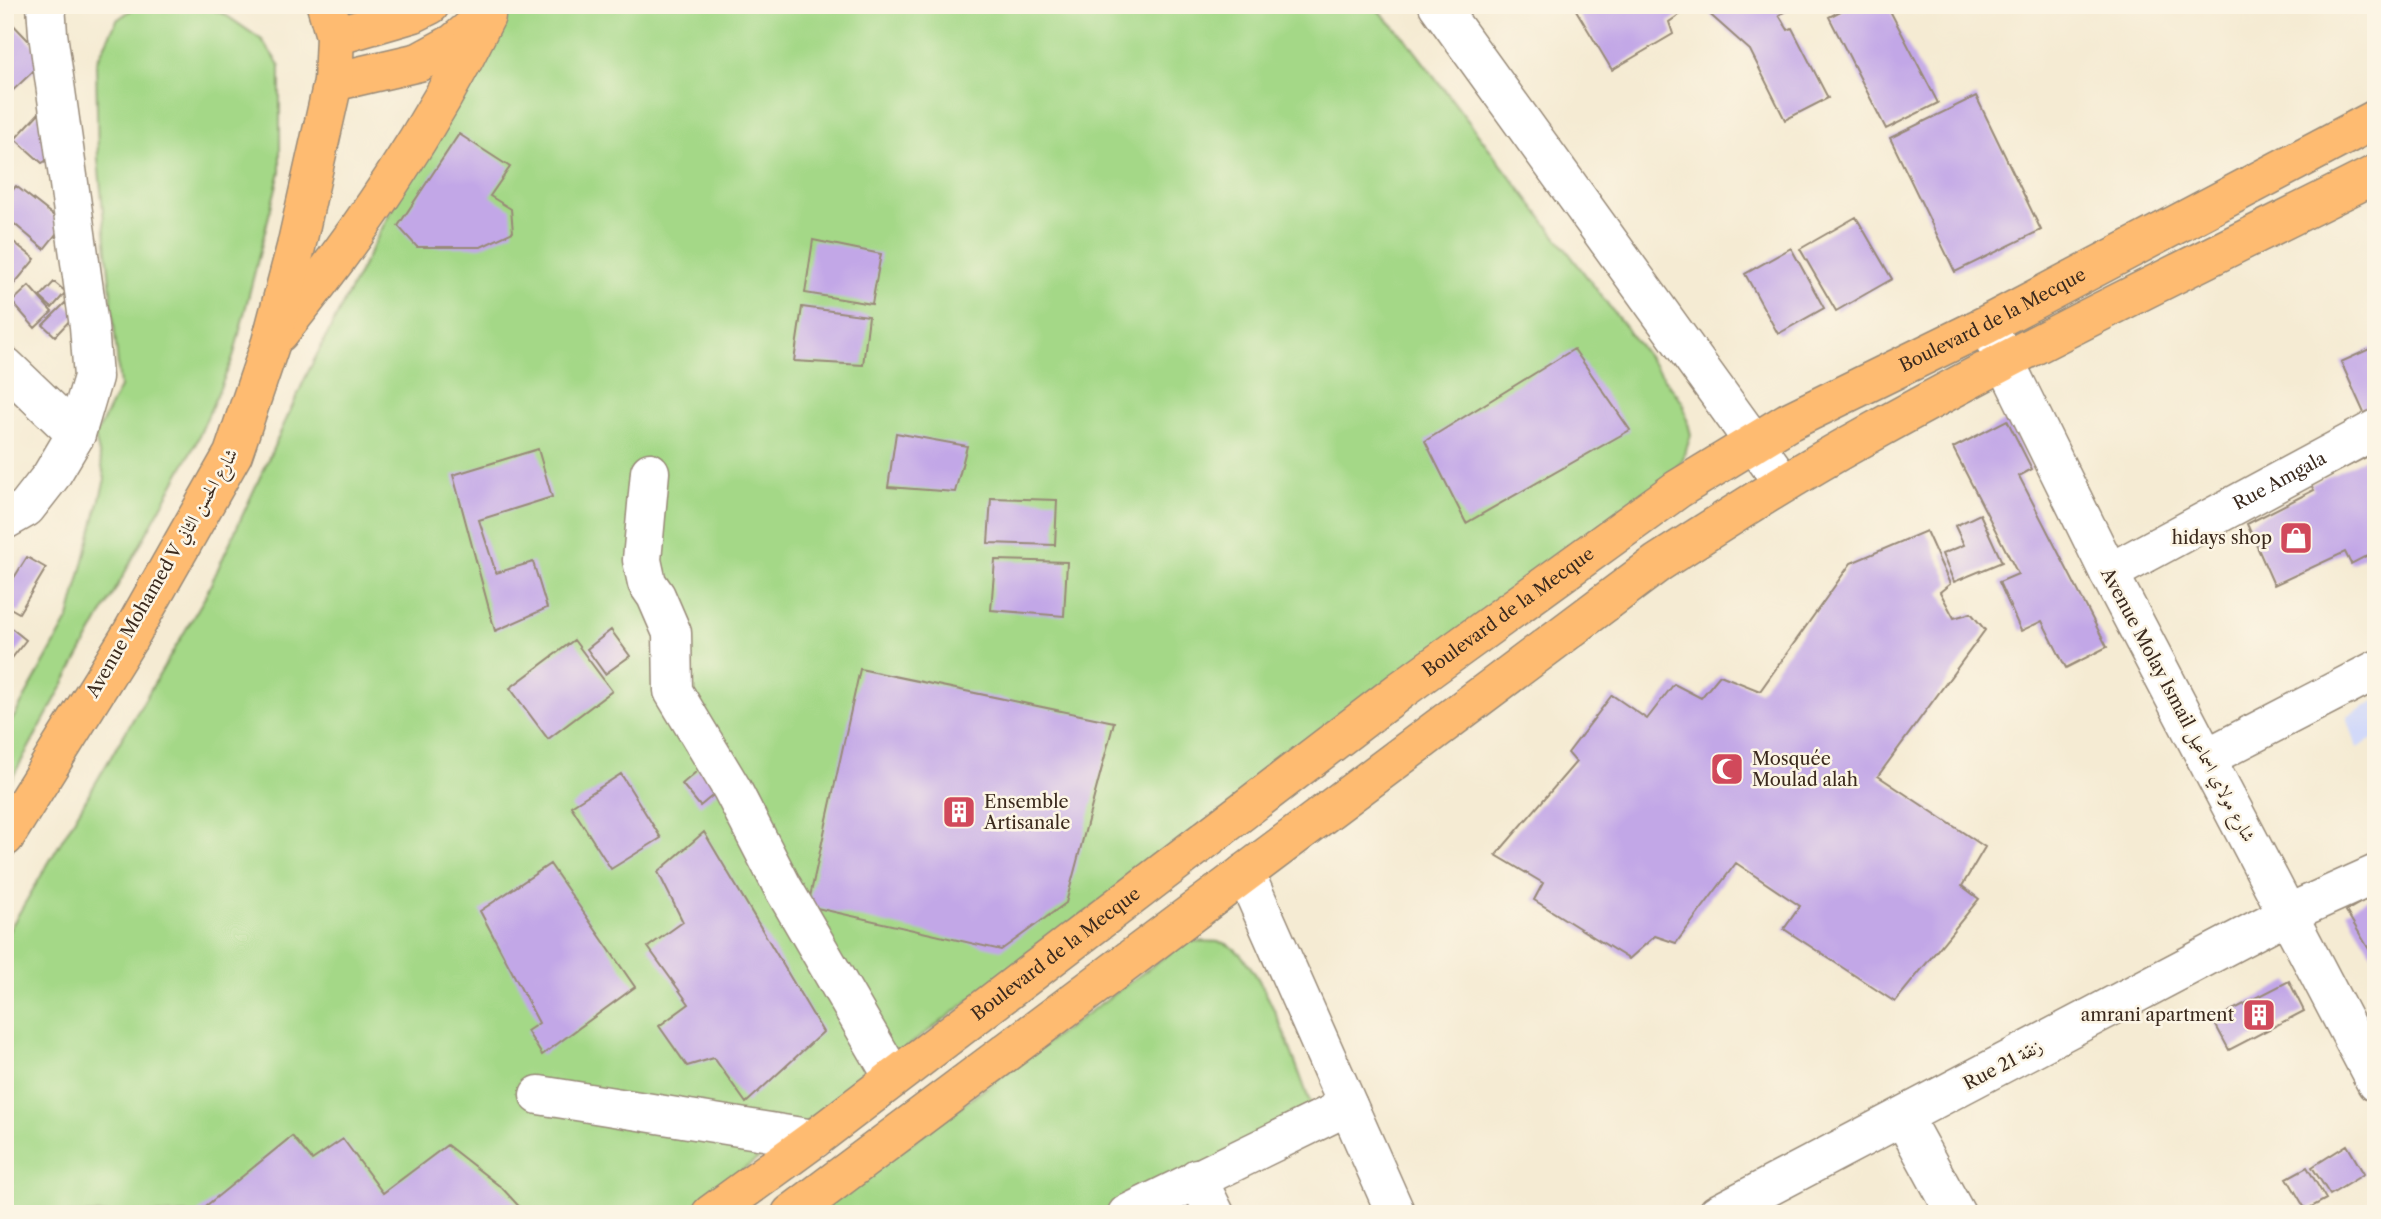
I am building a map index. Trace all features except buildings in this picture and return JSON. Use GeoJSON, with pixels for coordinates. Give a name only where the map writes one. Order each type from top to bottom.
{"type":"FeatureCollection","features":[{"type":"Feature","properties":{"kind":"main road"},"geometry":{"type":"LineString","coordinates":[[331,21],[414,13],[430,5]]}},
{"type":"Feature","properties":{"kind":"main road"},"geometry":{"type":"LineString","coordinates":[[333,82],[419,62],[454,43],[490,11]]}},
{"type":"Feature","properties":{"kind":"main road"},"geometry":{"type":"LineString","coordinates":[[271,342],[327,273],[412,152],[457,75],[490,11]]}},
{"type":"Feature","properties":{"kind":"main road","name":"Avenue Mohamed V شارع الحسن الثاني"},"geometry":{"type":"LineString","coordinates":[[5,838],[130,636],[233,454],[271,342],[296,247],[333,82],[331,21]]}},
{"type":"Feature","properties":{"kind":"main road","name":"Boulevard de la Mecque"},"geometry":{"type":"LineString","coordinates":[[711,1214],[814,1139],[1401,690],[1678,489],[1754,442],[1986,325],[2376,119]]}},
{"type":"Feature","properties":{"kind":"main road"},"geometry":{"type":"LineString","coordinates":[[791,1214],[1658,563],[1783,483],[1871,433],[2005,361],[2376,174]]}},
{"type":"Feature","properties":{"kind":"main road"},"geometry":{"type":"LineString","coordinates":[[1254,802],[1284,844]]}},
{"type":"Feature","properties":{"kind":"main road"},"geometry":{"type":"LineString","coordinates":[[1189,851],[1232,883]]}},
{"type":"Feature","properties":{"kind":"street"},"geometry":{"type":"LineString","coordinates":[[5,520],[26,508],[51,476],[76,434],[93,377],[89,326],[46,5]]}},
{"type":"Feature","properties":{"kind":"street"},"geometry":{"type":"LineString","coordinates":[[1438,5],[1783,483]]}},
{"type":"Feature","properties":{"kind":"street","name":"Avenue Molay Ismail شارع مولاي اسماعيل"},"geometry":{"type":"LineString","coordinates":[[1986,325],[2109,573],[2376,1083]]}},
{"type":"Feature","properties":{"kind":"street"},"geometry":{"type":"LineString","coordinates":[[5,366],[76,434]]}},
{"type":"Feature","properties":{"kind":"street","name":"Rue Amgala"},"geometry":{"type":"LineString","coordinates":[[2109,573],[2376,429]]}},
{"type":"Feature","properties":{"kind":"street"},"geometry":{"type":"LineString","coordinates":[[650,472],[642,560],[647,583],[656,596],[672,633],[673,691],[732,789],[782,886],[893,1077]]}},
{"type":"Feature","properties":{"kind":"street"},"geometry":{"type":"LineString","coordinates":[[2206,758],[2376,670]]}},
{"type":"Feature","properties":{"kind":"street","name":"Rue 21 زنقة"},"geometry":{"type":"LineString","coordinates":[[1717,1214],[2287,914],[2376,874]]}},
{"type":"Feature","properties":{"kind":"street"},"geometry":{"type":"LineString","coordinates":[[1232,883],[1348,1106],[1396,1214]]}},
{"type":"Feature","properties":{"kind":"street"},"geometry":{"type":"LineString","coordinates":[[539,1095],[814,1139]]}},
{"type":"Feature","properties":{"kind":"street"},"geometry":{"type":"LineString","coordinates":[[1127,1214],[1348,1106]]}},
{"type":"Feature","properties":{"kind":"street"},"geometry":{"type":"LineString","coordinates":[[1903,1117],[1956,1214]]}},
{"type":"Feature","properties":{"kind":"street"},"geometry":{"type":"LineString","coordinates":[[1197,1178],[1215,1214]]}},
{"type":"Feature","properties":{"kind":"shaded area"},"geometry":{"type":"Polygon","coordinates":[[[2376,700],[2376,737],[2357,748],[2347,717],[2376,700]]]}},
{"type":"Feature","properties":{"kind":"green space"},"geometry":{"type":"Polygon","coordinates":[[[138,5],[201,5],[224,14],[262,40],[280,66],[280,172],[233,358],[196,443],[5,791],[5,728],[14,717],[69,618],[105,479],[95,437],[120,387],[98,159],[96,63],[117,20],[138,5]]]}},
{"type":"Feature","properties":{"kind":"green space"},"geometry":{"type":"Polygon","coordinates":[[[508,5],[1373,5],[1405,38],[1683,403],[1691,435],[1683,459],[1663,487],[1589,537],[684,1214],[5,1214],[5,937],[205,597],[308,372],[410,174],[490,30],[508,5]]]}},
{"type":"Feature","properties":{"kind":"green space"},"geometry":{"type":"Polygon","coordinates":[[[1186,941],[1224,943],[1238,952],[1251,968],[1276,1015],[1311,1105],[1134,1214],[814,1214],[1186,941]]]}},
{"type":"Feature","properties":{"kind":"place","name":"hidays shop"},"geometry":{"type":"Point","coordinates":[2296,538]}},
{"type":"Feature","properties":{"kind":"place","name":"Mosquée Moulad alah"},"geometry":{"type":"Point","coordinates":[1727,769]}},
{"type":"Feature","properties":{"kind":"place","name":"Ensemble Artisanale"},"geometry":{"type":"Point","coordinates":[959,812]}},
{"type":"Feature","properties":{"kind":"place","name":"amrani apartment"},"geometry":{"type":"Point","coordinates":[2259,1015]}}]}
